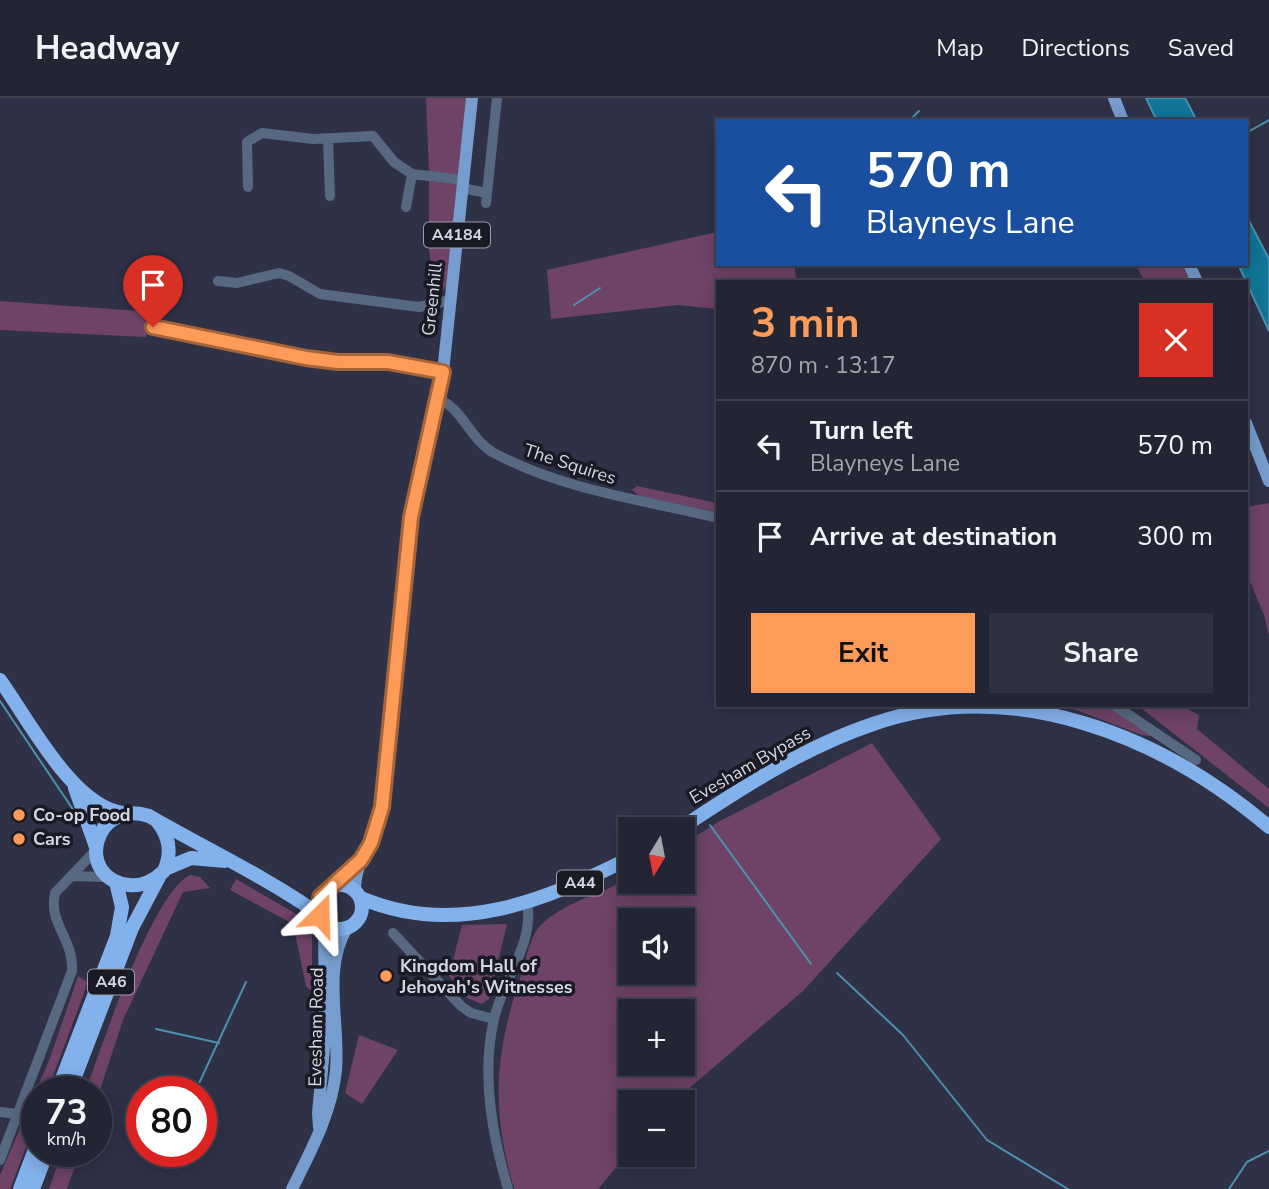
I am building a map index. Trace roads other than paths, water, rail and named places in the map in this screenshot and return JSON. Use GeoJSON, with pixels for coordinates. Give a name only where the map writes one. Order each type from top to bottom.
{"type":"FeatureCollection","features":[{"type":"Feature","properties":{"kind":"highway"},"geometry":{"type":"LineString","coordinates":[[0,680],[75,787],[96,805],[123,813],[141,814],[177,831],[229,862],[282,888],[333,927],[347,928],[359,918],[358,894],[341,884],[326,890],[282,888]]}},
{"type":"Feature","properties":{"kind":"highway","name":"Evesham Bypass"},"geometry":{"type":"LineString","coordinates":[[695,819],[787,761],[832,739],[876,723],[916,713],[982,707],[1039,712],[1127,737],[1180,763],[1269,827]]}},
{"type":"Feature","properties":{"kind":"highway"},"geometry":{"type":"LineString","coordinates":[[64,772],[74,776],[100,801],[115,806],[149,808],[177,831]]}},
{"type":"Feature","properties":{"kind":"highway"},"geometry":{"type":"LineString","coordinates":[[75,787],[101,869],[112,880],[136,886],[191,858],[229,862]]}},
{"type":"Feature","properties":{"kind":"highway"},"geometry":{"type":"LineString","coordinates":[[96,848],[104,827],[123,813]]}},
{"type":"Feature","properties":{"kind":"highway"},"geometry":{"type":"LineString","coordinates":[[157,821],[168,838],[162,872]]}},
{"type":"Feature","properties":{"kind":"highway","name":"A44"},"geometry":{"type":"LineString","coordinates":[[359,918],[389,910],[455,915],[480,913],[527,902],[589,879],[618,864]]}},
{"type":"Feature","properties":{"kind":"highway","name":"A46"},"geometry":{"type":"LineString","coordinates":[[75,1076],[132,928],[162,872]]}},
{"type":"Feature","properties":{"kind":"highway","name":"A46"},"geometry":{"type":"LineString","coordinates":[[63,1076],[117,936],[122,907],[112,880]]}},
{"type":"Feature","properties":{"kind":"highway"},"geometry":{"type":"LineString","coordinates":[[322,918],[318,903],[326,890]]}},
{"type":"Feature","properties":{"kind":"highway","name":"A44"},"geometry":{"type":"LineString","coordinates":[[358,894],[389,910]]}},
{"type":"Feature","properties":{"kind":"highway"},"geometry":{"type":"LineString","coordinates":[[20,1189],[28,1167]]}},
{"type":"Feature","properties":{"kind":"highway"},"geometry":{"type":"LineString","coordinates":[[33,1189],[41,1167]]}},
{"type":"Feature","properties":{"kind":"main road","name":"Greenhill"},"geometry":{"type":"LineString","coordinates":[[443,372],[472,98]]}},
{"type":"Feature","properties":{"kind":"main road"},"geometry":{"type":"LineString","coordinates":[[1114,98],[1122,119]]}},
{"type":"Feature","properties":{"kind":"main road","name":"A4184"},"geometry":{"type":"LineString","coordinates":[[326,890],[361,860],[371,843],[382,807],[411,517],[426,435],[443,372]]}},
{"type":"Feature","properties":{"kind":"main road"},"geometry":{"type":"LineString","coordinates":[[1248,428],[1269,481]]}},
{"type":"Feature","properties":{"kind":"main road","name":"A4184"},"geometry":{"type":"LineString","coordinates":[[358,894],[361,860]]}},
{"type":"Feature","properties":{"kind":"main road","name":"Evesham Road"},"geometry":{"type":"LineString","coordinates":[[320,1127],[318,1113],[326,1038],[322,918]]}},
{"type":"Feature","properties":{"kind":"main road","name":"Evesham Road"},"geometry":{"type":"LineString","coordinates":[[292,1189],[327,1115],[333,1094],[337,1046],[334,961],[347,928]]}},
{"type":"Feature","properties":{"kind":"street"},"geometry":{"type":"LineString","coordinates":[[248,187],[244,139],[270,133],[327,139],[373,136],[394,162],[412,174],[462,184],[487,198],[497,98]]}},
{"type":"Feature","properties":{"kind":"street"},"geometry":{"type":"LineString","coordinates":[[327,139],[330,196]]}},
{"type":"Feature","properties":{"kind":"street"},"geometry":{"type":"LineString","coordinates":[[406,207],[412,174]]}},
{"type":"Feature","properties":{"kind":"street"},"geometry":{"type":"LineString","coordinates":[[218,281],[237,283],[279,274],[289,275],[314,293],[390,305],[419,307],[450,300]]}},
{"type":"Feature","properties":{"kind":"street"},"geometry":{"type":"LineString","coordinates":[[153,327],[306,358],[338,362],[388,362],[443,372]]}},
{"type":"Feature","properties":{"kind":"street","name":"The Squires"},"geometry":{"type":"LineString","coordinates":[[437,399],[454,408],[477,442],[528,469],[616,496],[716,518]]}},
{"type":"Feature","properties":{"kind":"street"},"geometry":{"type":"LineString","coordinates":[[1117,707],[1196,760]]}},
{"type":"Feature","properties":{"kind":"street"},"geometry":{"type":"LineString","coordinates":[[0,1160],[72,971],[73,956],[54,917],[53,901],[58,888],[96,848]]}},
{"type":"Feature","properties":{"kind":"street"},"geometry":{"type":"LineString","coordinates":[[71,876],[112,880]]}},
{"type":"Feature","properties":{"kind":"street"},"geometry":{"type":"LineString","coordinates":[[508,1189],[499,1158],[489,1093],[494,1019],[507,980],[528,934],[527,902]]}},
{"type":"Feature","properties":{"kind":"street"},"geometry":{"type":"LineString","coordinates":[[393,933],[461,1006],[471,1013],[494,1019]]}},
{"type":"Feature","properties":{"kind":"street"},"geometry":{"type":"LineString","coordinates":[[0,1112],[17,1114]]}},
{"type":"Feature","properties":{"kind":"water"},"geometry":{"type":"Polygon","coordinates":[[[1146,98],[1185,98],[1196,119],[1156,119],[1146,98]]]}},
{"type":"Feature","properties":{"kind":"water"},"geometry":{"type":"Polygon","coordinates":[[[1248,219],[1269,259],[1269,331],[1248,286],[1248,280],[1245,280],[1239,266],[1248,266],[1248,219]]]}},
{"type":"Feature","properties":{"kind":"waterway"},"geometry":{"type":"LineString","coordinates":[[911,119],[919,111]]}},
{"type":"Feature","properties":{"kind":"waterway"},"geometry":{"type":"LineString","coordinates":[[1248,132],[1269,120]]}},
{"type":"Feature","properties":{"kind":"waterway"},"geometry":{"type":"LineString","coordinates":[[574,305],[600,288]]}},
{"type":"Feature","properties":{"kind":"waterway"},"geometry":{"type":"LineString","coordinates":[[0,701],[76,814]]}},
{"type":"Feature","properties":{"kind":"waterway"},"geometry":{"type":"LineString","coordinates":[[710,825],[811,964]]}},
{"type":"Feature","properties":{"kind":"waterway"},"geometry":{"type":"LineString","coordinates":[[837,973],[903,1035],[987,1140],[1068,1189]]}},
{"type":"Feature","properties":{"kind":"waterway"},"geometry":{"type":"LineString","coordinates":[[202,1076],[246,982]]}},
{"type":"Feature","properties":{"kind":"waterway"},"geometry":{"type":"LineString","coordinates":[[156,1029],[219,1043]]}},
{"type":"Feature","properties":{"kind":"waterway"},"geometry":{"type":"LineString","coordinates":[[1229,1189],[1247,1162],[1269,1151]]}},
{"type":"Feature","properties":{"kind":"place","name":"Co-op Food"},"geometry":{"type":"Point","coordinates":[19,815]}},
{"type":"Feature","properties":{"kind":"place","name":"Cars"},"geometry":{"type":"Point","coordinates":[19,839]}},
{"type":"Feature","properties":{"kind":"place","name":"Kingdom Hall of Jehovah's Witnesses"},"geometry":{"type":"Point","coordinates":[386,976]}}]}
